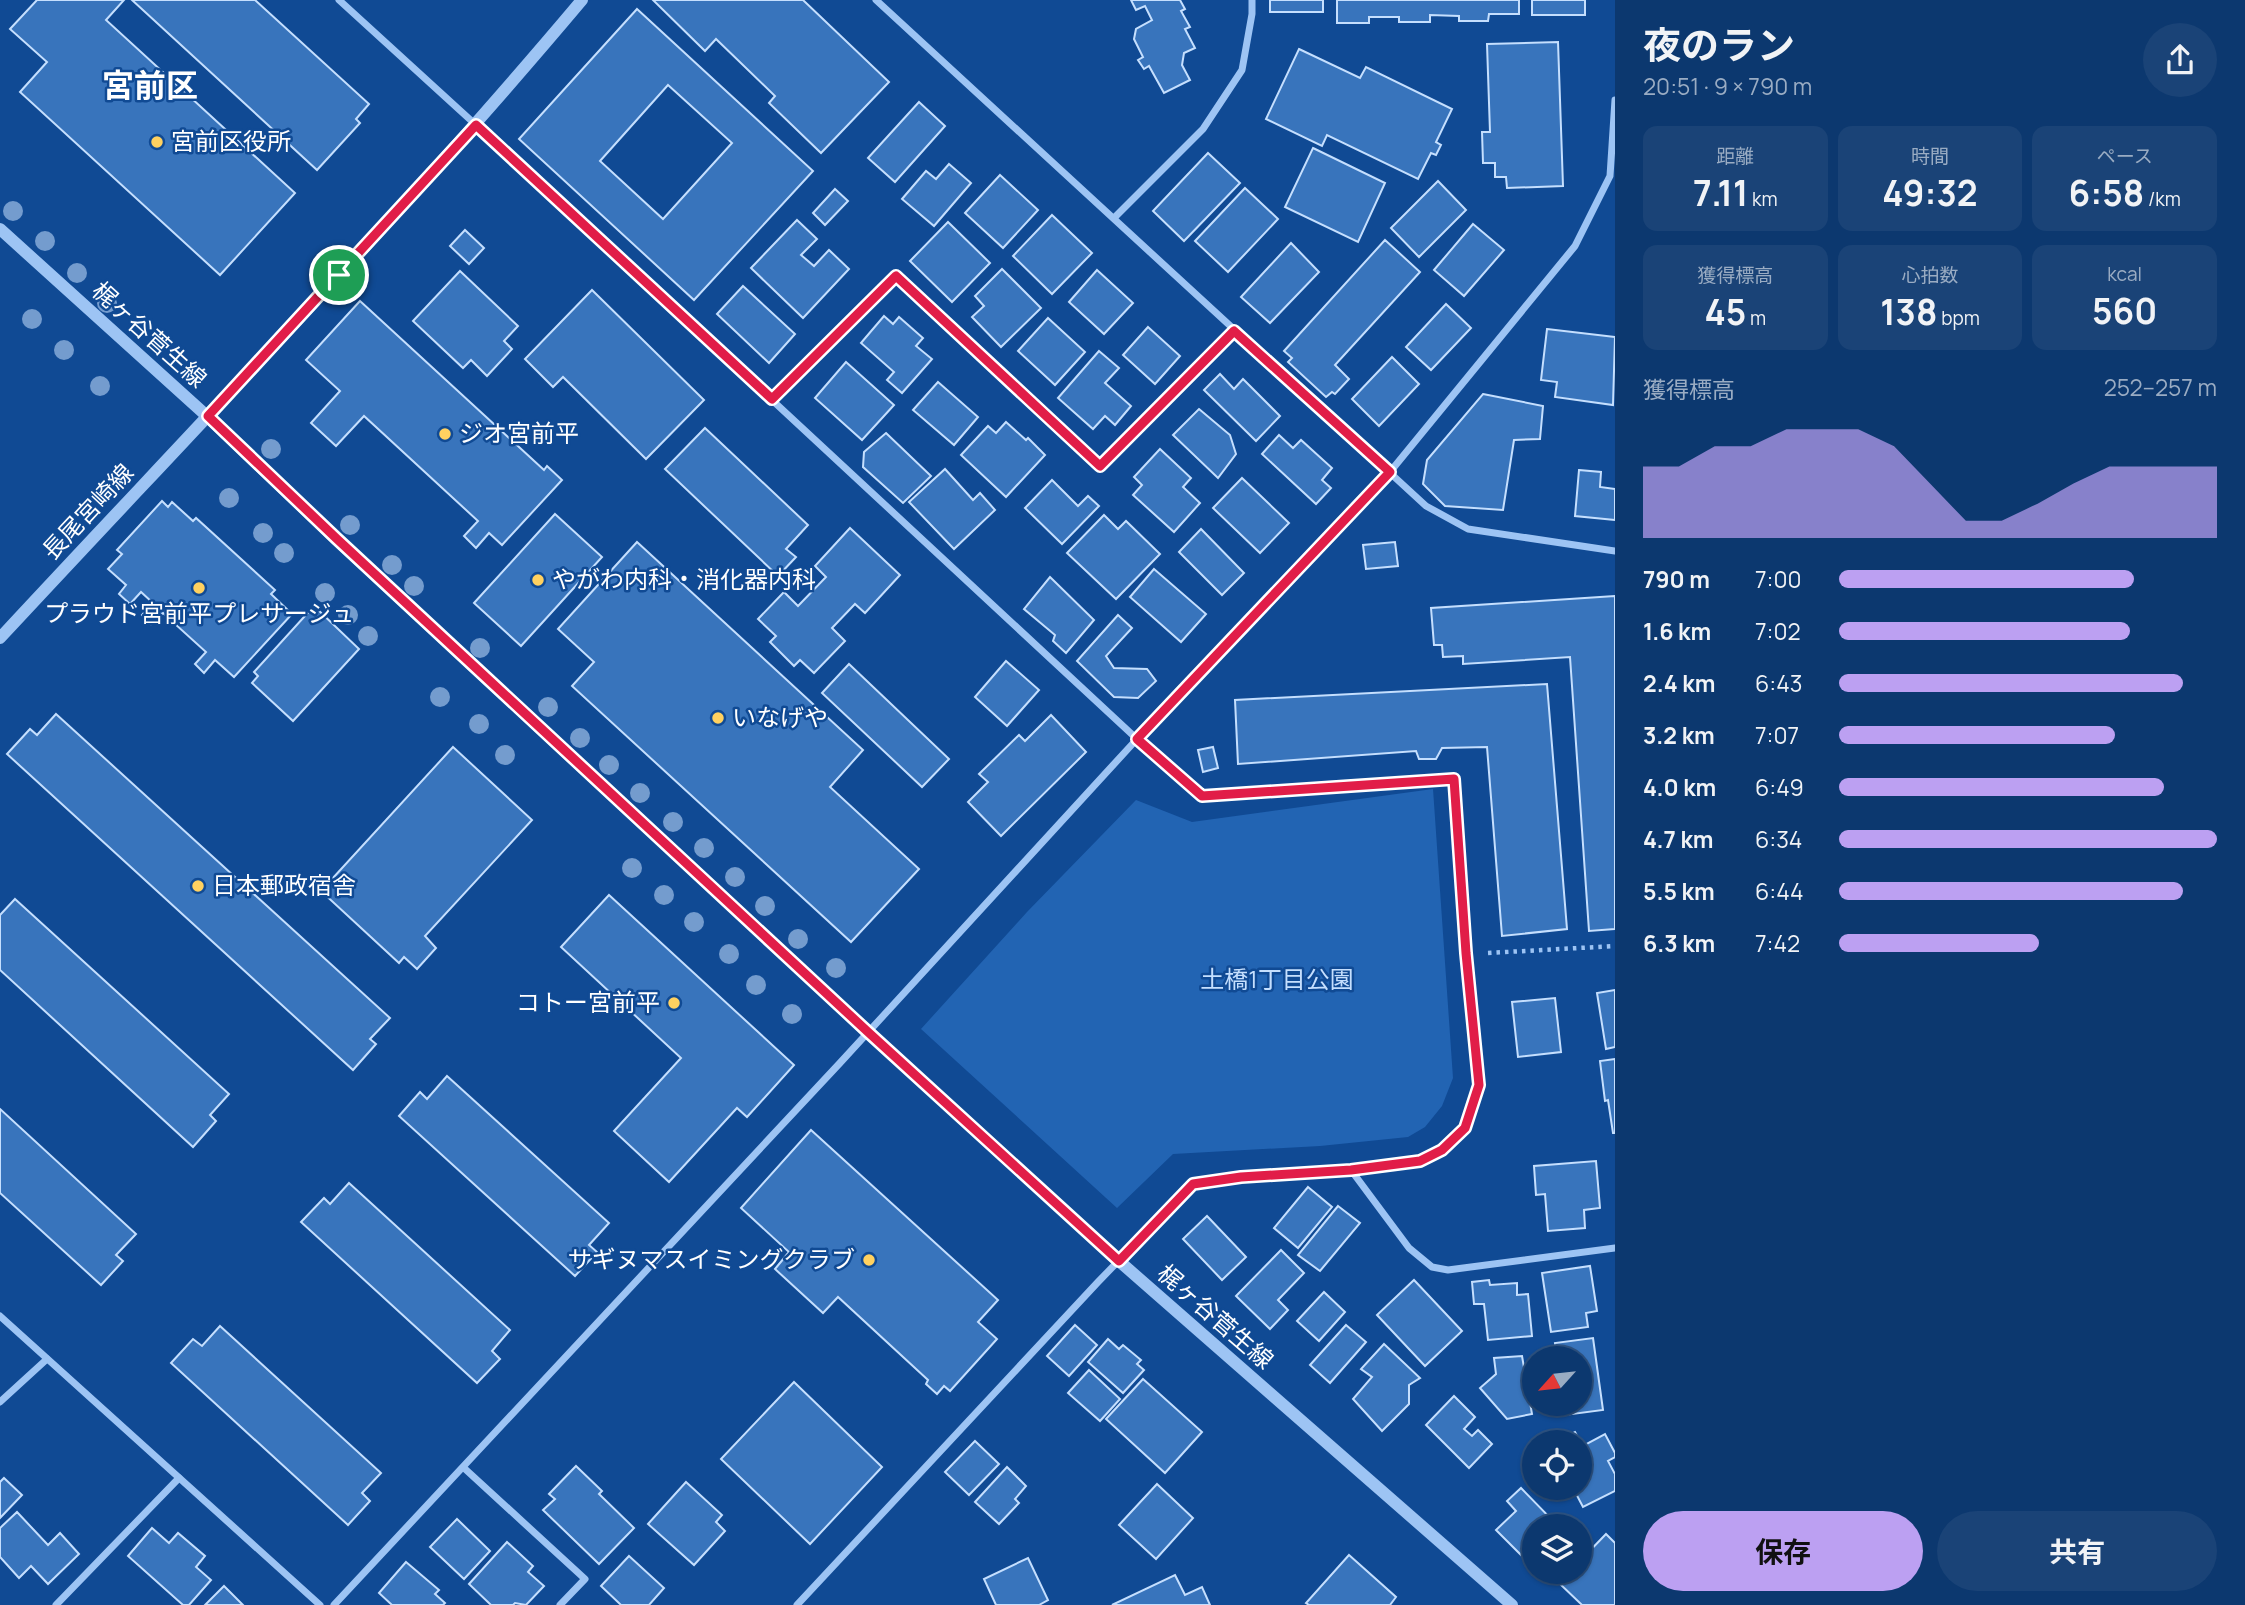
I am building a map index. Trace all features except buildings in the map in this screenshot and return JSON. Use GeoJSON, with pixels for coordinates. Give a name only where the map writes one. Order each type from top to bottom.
{"type":"FeatureCollection","features":[{"type":"Feature","properties":{"kind":"street"},"geometry":{"type":"LineString","coordinates":[[339,0],[1137,739],[1202,796],[1454,779],[1466,953],[1479,1085],[1465,1128],[1442,1150],[1420,1161],[1351,1170],[1241,1177],[1193,1184],[797,1605]]}},
{"type":"Feature","properties":{"kind":"street","name":"長尾宮崎線"},"geometry":{"type":"LineString","coordinates":[[0,638],[476,125],[582,0]]}},
{"type":"Feature","properties":{"kind":"street"},"geometry":{"type":"LineString","coordinates":[[876,0],[1426,506],[1468,528],[1615,551]]}},
{"type":"Feature","properties":{"kind":"street"},"geometry":{"type":"LineString","coordinates":[[1114,218],[1203,129],[1242,70],[1252,0]]}},
{"type":"Feature","properties":{"kind":"street"},"geometry":{"type":"LineString","coordinates":[[334,1605],[464,1468],[1137,739],[1390,472],[1575,246],[1610,176],[1615,100]]}},
{"type":"Feature","properties":{"kind":"street","name":"梶ヶ谷菅生線"},"geometry":{"type":"LineString","coordinates":[[0,229],[208,416],[346,548],[1119,1261],[1512,1605]]}},
{"type":"Feature","properties":{"kind":"street"},"geometry":{"type":"LineString","coordinates":[[772,399],[896,276],[1100,466],[1234,331]]}},
{"type":"Feature","properties":{"kind":"street"},"geometry":{"type":"LineString","coordinates":[[1351,1170],[1409,1248],[1432,1267],[1448,1270],[1615,1248]]}},
{"type":"Feature","properties":{"kind":"street"},"geometry":{"type":"LineString","coordinates":[[0,1316],[320,1605]]}},
{"type":"Feature","properties":{"kind":"street"},"geometry":{"type":"LineString","coordinates":[[0,1402],[47,1359]]}},
{"type":"Feature","properties":{"kind":"street"},"geometry":{"type":"LineString","coordinates":[[464,1468],[585,1579],[560,1605]]}},
{"type":"Feature","properties":{"kind":"street"},"geometry":{"type":"LineString","coordinates":[[56,1605],[179,1478]]}},
{"type":"Feature","properties":{"kind":"path"},"geometry":{"type":"LineString","coordinates":[[1466,953],[1615,946]]}},
{"type":"Feature","properties":{"kind":"green space","name":"土橋1丁目公園"},"geometry":{"type":"Polygon","coordinates":[[[1433,789],[1453,1078],[1442,1106],[1425,1127],[1408,1137],[1320,1146],[1173,1154],[1117,1208],[921,1029],[1027,912],[1136,800],[1192,822],[1433,789]]]}},
{"type":"Feature","properties":{"kind":"place","name":"宮前区役所"},"geometry":{"type":"Point","coordinates":[157,142]}},
{"type":"Feature","properties":{"kind":"place","name":"ジオ宮前平"},"geometry":{"type":"Point","coordinates":[445,434]}},
{"type":"Feature","properties":{"kind":"place","name":"やがわ内科・消化器内科"},"geometry":{"type":"Point","coordinates":[538,580]}},
{"type":"Feature","properties":{"kind":"place","name":"プラウド宮前平プレサージュ"},"geometry":{"type":"Point","coordinates":[199,588]}},
{"type":"Feature","properties":{"kind":"place","name":"いなげや"},"geometry":{"type":"Point","coordinates":[718,718]}},
{"type":"Feature","properties":{"kind":"place","name":"日本郵政宿舎"},"geometry":{"type":"Point","coordinates":[198,886]}},
{"type":"Feature","properties":{"kind":"place","name":"コトー宮前平"},"geometry":{"type":"Point","coordinates":[674,1003]}},
{"type":"Feature","properties":{"kind":"place","name":"サギヌマスイミングクラブ"},"geometry":{"type":"Point","coordinates":[869,1260]}},
{"type":"Feature","properties":{"kind":"district","name":"宮前区"},"geometry":{"type":"Point","coordinates":[150,86]}},
{"type":"Feature","properties":{"kind":"route"},"geometry":{"type":"LineString","coordinates":[[476,125],[772,399],[896,276],[1100,466],[1234,331],[1390,472],[1137,739],[1202,796],[1454,779],[1466,953],[1479,1085],[1465,1128],[1442,1150],[1420,1161],[1351,1170],[1241,1177],[1193,1184],[1119,1261],[868,1032],[208,416],[339,275],[476,125]]}}]}
